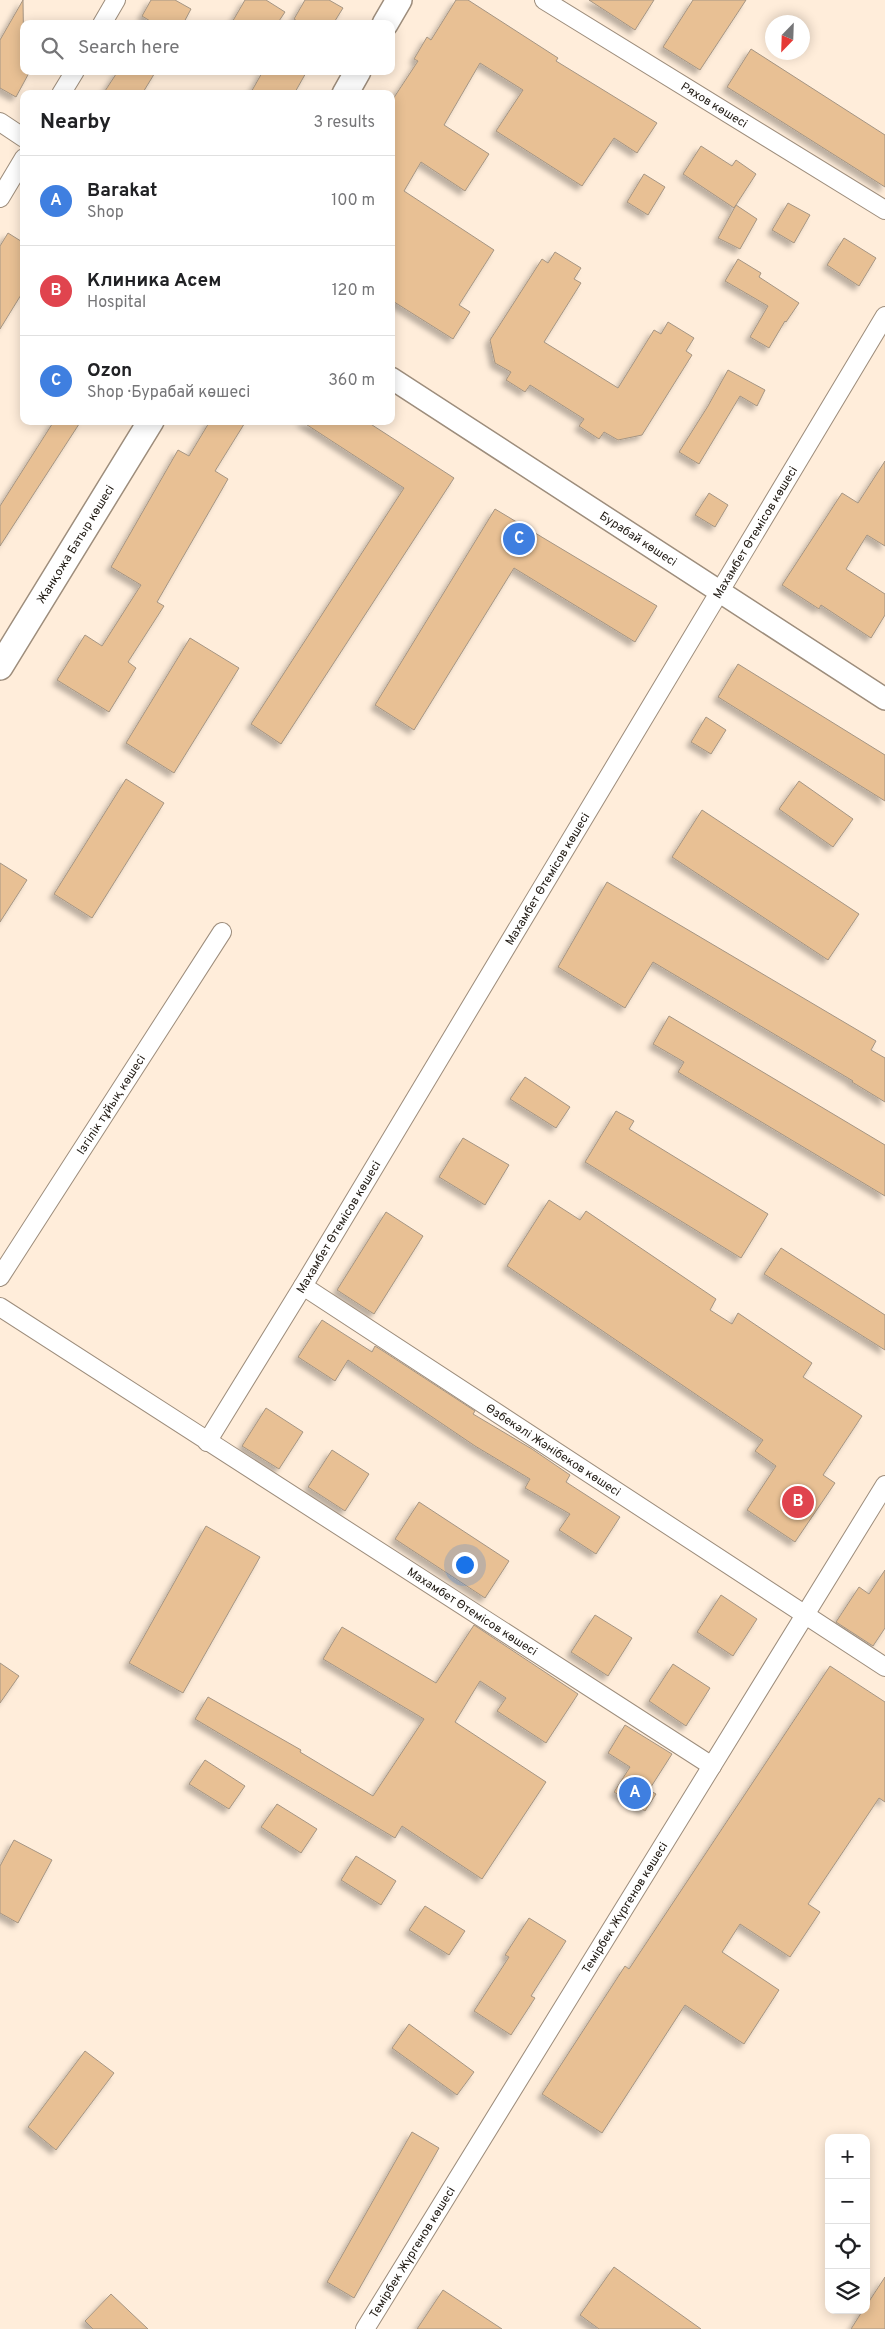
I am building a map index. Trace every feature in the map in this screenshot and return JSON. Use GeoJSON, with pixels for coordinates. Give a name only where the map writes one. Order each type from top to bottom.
{"type":"FeatureCollection","features":[{"type":"Feature","properties":{"kind":"main road"},"geometry":{"type":"LineString","coordinates":[[387,20],[399,0]]}},
{"type":"Feature","properties":{"kind":"main road"},"geometry":{"type":"LineString","coordinates":[[347,90],[356,75]]}},
{"type":"Feature","properties":{"kind":"main road","name":"Жанқожа Батыр көшесі"},"geometry":{"type":"LineString","coordinates":[[0,667],[149,425]]}},
{"type":"Feature","properties":{"kind":"street"},"geometry":{"type":"LineString","coordinates":[[104,20],[116,0]]}},
{"type":"Feature","properties":{"kind":"street","name":"Ряхов көшесі"},"geometry":{"type":"LineString","coordinates":[[544,0],[885,210]]}},
{"type":"Feature","properties":{"kind":"street"},"geometry":{"type":"LineString","coordinates":[[63,90],[72,75]]}},
{"type":"Feature","properties":{"kind":"street"},"geometry":{"type":"LineString","coordinates":[[0,122],[20,135]]}},
{"type":"Feature","properties":{"kind":"street"},"geometry":{"type":"LineString","coordinates":[[0,198],[20,165]]}},
{"type":"Feature","properties":{"kind":"street","name":"Махамбет Өтемісов көшесі"},"geometry":{"type":"LineString","coordinates":[[207,1442],[303,1286],[885,316]]}},
{"type":"Feature","properties":{"kind":"street","name":"Бурабай көшесі"},"geometry":{"type":"LineString","coordinates":[[395,381],[885,699]]}},
{"type":"Feature","properties":{"kind":"street","name":"Ізгілік тұйық көшесі"},"geometry":{"type":"LineString","coordinates":[[0,1277],[222,932]]}},
{"type":"Feature","properties":{"kind":"street","name":"Өзбекәлі Жәнібеков көшесі"},"geometry":{"type":"LineString","coordinates":[[303,1286],[885,1667]]}},
{"type":"Feature","properties":{"kind":"street","name":"Махамбет Өтемісов көшесі"},"geometry":{"type":"LineString","coordinates":[[0,1307],[712,1766]]}},
{"type":"Feature","properties":{"kind":"street","name":"Темірбек Жүргенов көшесі"},"geometry":{"type":"LineString","coordinates":[[364,2329],[885,1485]]}},
{"type":"Feature","properties":{"kind":"building"},"geometry":{"type":"Polygon","coordinates":[[[23,0],[23,20],[20,20],[20,75],[28,75],[16,97],[0,88],[0,40],[23,0]]]}},
{"type":"Feature","properties":{"kind":"building"},"geometry":{"type":"Polygon","coordinates":[[[151,0],[175,0],[191,9],[185,20],[148,20],[142,16],[151,0]]]}},
{"type":"Feature","properties":{"kind":"building"},"geometry":{"type":"Polygon","coordinates":[[[245,0],[266,0],[285,12],[280,20],[233,20],[245,0]]]}},
{"type":"Feature","properties":{"kind":"building"},"geometry":{"type":"Polygon","coordinates":[[[305,0],[329,0],[343,8],[336,20],[294,19],[305,0]]]}},
{"type":"Feature","properties":{"kind":"building"},"geometry":{"type":"Polygon","coordinates":[[[456,0],[468,0],[558,58],[556,61],[657,123],[637,153],[614,138],[582,186],[496,131],[523,90],[480,63],[444,125],[489,154],[465,191],[421,162],[404,191],[494,250],[459,305],[470,312],[453,339],[395,303],[395,96],[418,61],[414,59],[427,37],[431,40],[456,0]]]}},
{"type":"Feature","properties":{"kind":"building"},"geometry":{"type":"Polygon","coordinates":[[[589,0],[654,0],[635,30],[589,0]]]}},
{"type":"Feature","properties":{"kind":"building"},"geometry":{"type":"Polygon","coordinates":[[[693,0],[746,0],[700,70],[663,47],[693,0]]]}},
{"type":"Feature","properties":{"kind":"building"},"geometry":{"type":"Polygon","coordinates":[[[751,49],[765,58],[765,60],[768,60],[885,135],[885,187],[727,87],[751,49]]]}},
{"type":"Feature","properties":{"kind":"building"},"geometry":{"type":"Polygon","coordinates":[[[115,75],[154,75],[144,90],[106,90],[115,75]]]}},
{"type":"Feature","properties":{"kind":"building"},"geometry":{"type":"Polygon","coordinates":[[[261,75],[305,75],[296,90],[252,90],[261,75]]]}},
{"type":"Feature","properties":{"kind":"building"},"geometry":{"type":"Polygon","coordinates":[[[701,146],[732,166],[736,160],[756,174],[734,208],[683,174],[701,146]]]}},
{"type":"Feature","properties":{"kind":"building"},"geometry":{"type":"Polygon","coordinates":[[[644,174],[665,187],[648,215],[627,202],[644,174]]]}},
{"type":"Feature","properties":{"kind":"building"},"geometry":{"type":"Polygon","coordinates":[[[788,203],[810,215],[794,243],[772,230],[788,203]]]}},
{"type":"Feature","properties":{"kind":"building"},"geometry":{"type":"Polygon","coordinates":[[[736,205],[757,219],[740,249],[718,238],[736,205]]]}},
{"type":"Feature","properties":{"kind":"building"},"geometry":{"type":"Polygon","coordinates":[[[8,233],[20,240],[20,296],[0,329],[0,246],[8,233]]]}},
{"type":"Feature","properties":{"kind":"building"},"geometry":{"type":"Polygon","coordinates":[[[844,238],[876,258],[859,286],[827,265],[844,238]]]}},
{"type":"Feature","properties":{"kind":"building"},"geometry":{"type":"Polygon","coordinates":[[[555,252],[581,268],[574,279],[581,283],[544,342],[618,388],[654,330],[661,334],[668,322],[694,338],[686,351],[692,355],[642,435],[618,440],[604,432],[599,439],[579,426],[584,419],[530,385],[525,392],[506,380],[511,372],[495,363],[490,340],[542,259],[548,263],[555,252]]]}},
{"type":"Feature","properties":{"kind":"building"},"geometry":{"type":"Polygon","coordinates":[[[738,259],[761,273],[759,277],[799,303],[785,321],[769,348],[750,337],[768,306],[725,281],[738,259]]]}},
{"type":"Feature","properties":{"kind":"building"},"geometry":{"type":"Polygon","coordinates":[[[728,370],[765,390],[757,406],[740,396],[699,464],[679,452],[728,370]]]}},
{"type":"Feature","properties":{"kind":"building"},"geometry":{"type":"Polygon","coordinates":[[[51,425],[78,425],[0,546],[0,506],[51,425]]]}},
{"type":"Feature","properties":{"kind":"building"},"geometry":{"type":"Polygon","coordinates":[[[208,425],[244,425],[215,471],[228,479],[157,602],[164,606],[128,662],[136,668],[109,712],[57,680],[85,635],[102,646],[141,585],[111,567],[178,450],[189,456],[208,425]]]}},
{"type":"Feature","properties":{"kind":"building"},"geometry":{"type":"Polygon","coordinates":[[[307,425],[372,425],[454,478],[281,744],[251,724],[404,488],[307,425]]]}},
{"type":"Feature","properties":{"kind":"building"},"geometry":{"type":"Polygon","coordinates":[[[885,461],[885,546],[867,535],[846,569],[885,594],[885,615],[871,638],[821,605],[819,609],[782,585],[842,493],[858,503],[885,461]]]}},
{"type":"Feature","properties":{"kind":"building"},"geometry":{"type":"Polygon","coordinates":[[[709,493],[728,505],[715,527],[695,515],[709,493]]]}},
{"type":"Feature","properties":{"kind":"building"},"geometry":{"type":"Polygon","coordinates":[[[495,509],[657,606],[635,642],[514,568],[414,730],[375,705],[495,509]]]}},
{"type":"Feature","properties":{"kind":"building"},"geometry":{"type":"Polygon","coordinates":[[[190,638],[239,668],[174,773],[126,743],[190,638]]]}},
{"type":"Feature","properties":{"kind":"building"},"geometry":{"type":"Polygon","coordinates":[[[738,664],[885,755],[885,801],[718,697],[738,664]]]}},
{"type":"Feature","properties":{"kind":"building"},"geometry":{"type":"Polygon","coordinates":[[[706,717],[726,730],[711,754],[691,742],[706,717]]]}},
{"type":"Feature","properties":{"kind":"building"},"geometry":{"type":"Polygon","coordinates":[[[126,779],[164,803],[92,918],[54,894],[126,779]]]}},
{"type":"Feature","properties":{"kind":"building"},"geometry":{"type":"Polygon","coordinates":[[[799,781],[853,819],[833,847],[779,809],[799,781]]]}},
{"type":"Feature","properties":{"kind":"building"},"geometry":{"type":"Polygon","coordinates":[[[702,810],[859,914],[828,960],[672,857],[702,810]]]}},
{"type":"Feature","properties":{"kind":"building"},"geometry":{"type":"Polygon","coordinates":[[[0,863],[27,880],[0,922],[0,863]]]}},
{"type":"Feature","properties":{"kind":"building"},"geometry":{"type":"Polygon","coordinates":[[[607,882],[876,1041],[871,1050],[885,1058],[885,1102],[653,962],[625,1008],[558,967],[607,882]]]}},
{"type":"Feature","properties":{"kind":"building"},"geometry":{"type":"Polygon","coordinates":[[[669,1016],[885,1145],[885,1196],[678,1072],[684,1062],[653,1044],[669,1016]]]}},
{"type":"Feature","properties":{"kind":"building"},"geometry":{"type":"Polygon","coordinates":[[[525,1077],[570,1107],[556,1128],[510,1099],[525,1077]]]}},
{"type":"Feature","properties":{"kind":"building"},"geometry":{"type":"Polygon","coordinates":[[[616,1111],[634,1121],[629,1129],[768,1214],[741,1258],[585,1162],[616,1111]]]}},
{"type":"Feature","properties":{"kind":"building"},"geometry":{"type":"Polygon","coordinates":[[[463,1138],[509,1165],[485,1205],[439,1177],[463,1138]]]}},
{"type":"Feature","properties":{"kind":"building"},"geometry":{"type":"Polygon","coordinates":[[[549,1200],[580,1220],[586,1211],[716,1299],[710,1310],[732,1324],[738,1313],[812,1363],[803,1377],[862,1416],[823,1475],[835,1483],[795,1542],[747,1510],[776,1466],[755,1451],[763,1440],[507,1266],[549,1200]]]}},
{"type":"Feature","properties":{"kind":"building"},"geometry":{"type":"Polygon","coordinates":[[[386,1212],[423,1236],[374,1314],[337,1290],[386,1212]]]}},
{"type":"Feature","properties":{"kind":"building"},"geometry":{"type":"Polygon","coordinates":[[[781,1248],[885,1315],[885,1350],[764,1274],[781,1248]]]}},
{"type":"Feature","properties":{"kind":"building"},"geometry":{"type":"Polygon","coordinates":[[[322,1320],[372,1352],[375,1346],[475,1411],[473,1414],[532,1449],[570,1475],[566,1482],[620,1517],[596,1554],[559,1530],[570,1514],[525,1488],[530,1479],[475,1446],[348,1360],[335,1381],[298,1357],[322,1320]]]}},
{"type":"Feature","properties":{"kind":"building"},"geometry":{"type":"Polygon","coordinates":[[[266,1408],[303,1432],[279,1469],[242,1446],[266,1408]]]}},
{"type":"Feature","properties":{"kind":"building"},"geometry":{"type":"Polygon","coordinates":[[[332,1450],[369,1474],[345,1511],[308,1487],[332,1450]]]}},
{"type":"Feature","properties":{"kind":"building"},"geometry":{"type":"Polygon","coordinates":[[[419,1502],[509,1561],[485,1598],[395,1539],[419,1502]]]}},
{"type":"Feature","properties":{"kind":"building"},"geometry":{"type":"Polygon","coordinates":[[[206,1526],[260,1557],[183,1693],[129,1663],[206,1526]]]}},
{"type":"Feature","properties":{"kind":"building"},"geometry":{"type":"Polygon","coordinates":[[[885,1570],[885,1628],[873,1646],[836,1622],[859,1587],[869,1594],[885,1570]]]}},
{"type":"Feature","properties":{"kind":"building"},"geometry":{"type":"Polygon","coordinates":[[[721,1595],[757,1619],[733,1656],[697,1632],[721,1595]]]}},
{"type":"Feature","properties":{"kind":"building"},"geometry":{"type":"Polygon","coordinates":[[[595,1615],[632,1638],[608,1676],[571,1652],[595,1615]]]}},
{"type":"Feature","properties":{"kind":"building"},"geometry":{"type":"Polygon","coordinates":[[[474,1625],[578,1694],[546,1743],[497,1711],[506,1698],[480,1681],[455,1722],[546,1782],[482,1879],[402,1826],[395,1838],[195,1719],[208,1697],[301,1750],[300,1752],[373,1796],[424,1719],[323,1659],[342,1627],[436,1683],[474,1625]]]}},
{"type":"Feature","properties":{"kind":"building"},"geometry":{"type":"Polygon","coordinates":[[[0,1663],[19,1676],[0,1703],[0,1663]]]}},
{"type":"Feature","properties":{"kind":"building"},"geometry":{"type":"Polygon","coordinates":[[[673,1664],[710,1688],[686,1726],[649,1701],[673,1664]]]}},
{"type":"Feature","properties":{"kind":"building"},"geometry":{"type":"Polygon","coordinates":[[[830,1666],[885,1702],[885,1802],[879,1798],[808,1904],[820,1912],[790,1957],[740,1924],[722,1952],[779,1990],[744,2044],[685,2005],[602,2133],[542,2094],[625,1966],[629,1969],[830,1666]]]}},
{"type":"Feature","properties":{"kind":"building"},"geometry":{"type":"Polygon","coordinates":[[[625,1725],[672,1754],[649,1790],[656,1794],[645,1811],[614,1792],[630,1767],[608,1753],[625,1725]]]}},
{"type":"Feature","properties":{"kind":"building"},"geometry":{"type":"Polygon","coordinates":[[[205,1760],[245,1786],[229,1809],[189,1784],[205,1760]]]}},
{"type":"Feature","properties":{"kind":"building"},"geometry":{"type":"Polygon","coordinates":[[[277,1804],[317,1829],[301,1853],[261,1827],[277,1804]]]}},
{"type":"Feature","properties":{"kind":"building"},"geometry":{"type":"Polygon","coordinates":[[[14,1840],[52,1860],[18,1923],[0,1913],[0,1866],[14,1840]]]}},
{"type":"Feature","properties":{"kind":"building"},"geometry":{"type":"Polygon","coordinates":[[[356,1856],[396,1881],[381,1905],[341,1880],[356,1856]]]}},
{"type":"Feature","properties":{"kind":"building"},"geometry":{"type":"Polygon","coordinates":[[[425,1906],[465,1931],[449,1955],[409,1930],[425,1906]]]}},
{"type":"Feature","properties":{"kind":"building"},"geometry":{"type":"Polygon","coordinates":[[[529,1918],[566,1941],[531,1996],[535,1998],[511,2035],[474,2011],[509,1957],[505,1955],[529,1918]]]}},
{"type":"Feature","properties":{"kind":"building"},"geometry":{"type":"Polygon","coordinates":[[[409,2024],[474,2072],[457,2095],[392,2048],[409,2024]]]}},
{"type":"Feature","properties":{"kind":"building"},"geometry":{"type":"Polygon","coordinates":[[[85,2051],[114,2073],[56,2150],[28,2127],[85,2051]]]}},
{"type":"Feature","properties":{"kind":"building"},"geometry":{"type":"Polygon","coordinates":[[[412,2132],[439,2148],[354,2298],[327,2282],[412,2132]]]}},
{"type":"Feature","properties":{"kind":"building"},"geometry":{"type":"Polygon","coordinates":[[[614,2267],[701,2329],[599,2329],[580,2315],[614,2267]]]}},
{"type":"Feature","properties":{"kind":"building"},"geometry":{"type":"Polygon","coordinates":[[[885,2277],[885,2329],[851,2329],[860,2314],[870,2314],[870,2300],[885,2277]]]}},
{"type":"Feature","properties":{"kind":"building"},"geometry":{"type":"Polygon","coordinates":[[[443,2290],[502,2329],[417,2329],[443,2290]]]}},
{"type":"Feature","properties":{"kind":"building"},"geometry":{"type":"Polygon","coordinates":[[[111,2294],[148,2329],[93,2329],[85,2321],[111,2294]]]}},
{"type":"Feature","properties":{"kind":"place","name":"Ozon"},"geometry":{"type":"Point","coordinates":[519,539]}},
{"type":"Feature","properties":{"kind":"place","name":"Клиника Асем"},"geometry":{"type":"Point","coordinates":[798,1502]}},
{"type":"Feature","properties":{"kind":"place","name":"Barakat"},"geometry":{"type":"Point","coordinates":[635,1793]}}]}
